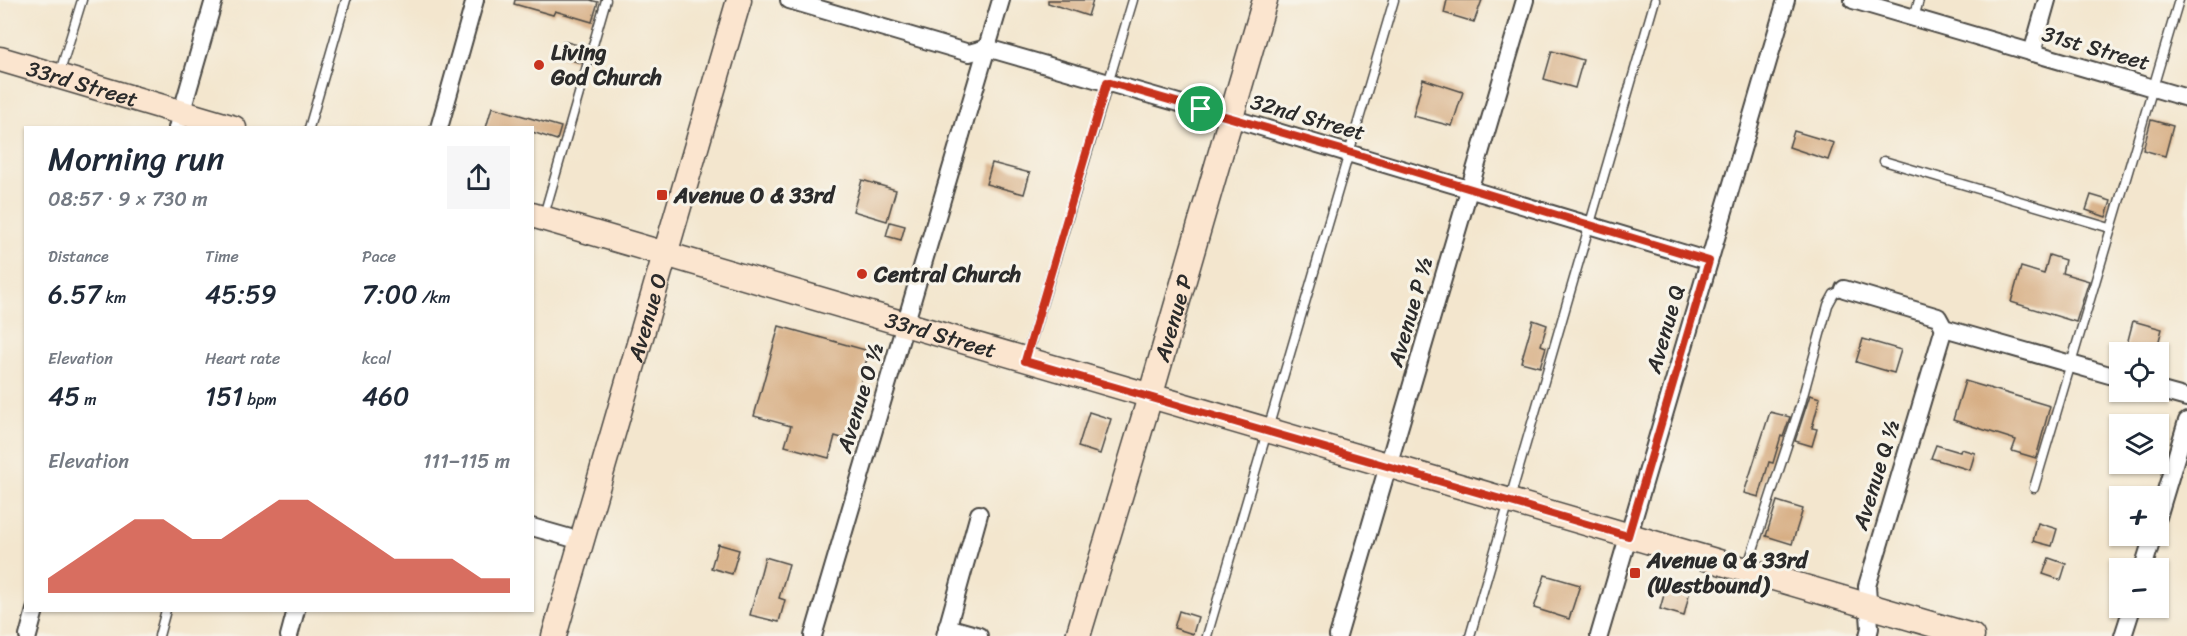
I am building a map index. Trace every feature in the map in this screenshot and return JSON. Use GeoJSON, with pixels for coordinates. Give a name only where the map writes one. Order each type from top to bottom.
{"type":"FeatureCollection","features":[{"type":"Feature","properties":{"kind":"street"},"geometry":{"type":"LineString","coordinates":[[179,120],[214,0]]}},
{"type":"Feature","properties":{"kind":"street"},"geometry":{"type":"LineString","coordinates":[[440,126],[475,0]]}},
{"type":"Feature","properties":{"kind":"street","name":"Avenue O"},"geometry":{"type":"LineString","coordinates":[[554,636],[739,0]]}},
{"type":"Feature","properties":{"kind":"street","name":"32nd Street"},"geometry":{"type":"LineString","coordinates":[[789,0],[969,53],[987,48],[1107,82],[1349,152],[1709,261]]}},
{"type":"Feature","properties":{"kind":"street","name":"Avenue O ½"},"geometry":{"type":"LineString","coordinates":[[813,636],[1001,0]]}},
{"type":"Feature","properties":{"kind":"street","name":"Avenue P"},"geometry":{"type":"LineString","coordinates":[[1078,636],[1265,0]]}},
{"type":"Feature","properties":{"kind":"street","name":"Avenue P ½"},"geometry":{"type":"LineString","coordinates":[[1338,636],[1525,0]]}},
{"type":"Feature","properties":{"kind":"street","name":"Avenue Q"},"geometry":{"type":"LineString","coordinates":[[1599,636],[1786,0]]}},
{"type":"Feature","properties":{"kind":"street","name":"31st Street"},"geometry":{"type":"LineString","coordinates":[[1853,0],[2187,98]]}},
{"type":"Feature","properties":{"kind":"street"},"geometry":{"type":"LineString","coordinates":[[2032,52],[2047,0]]}},
{"type":"Feature","properties":{"kind":"street","name":"33rd Street"},"geometry":{"type":"LineString","coordinates":[[0,59],[59,76],[179,120],[220,126]]}},
{"type":"Feature","properties":{"kind":"street","name":"33rd Street"},"geometry":{"type":"LineString","coordinates":[[538,217],[1267,432],[1972,636]]}},
{"type":"Feature","properties":{"kind":"street"},"geometry":{"type":"LineString","coordinates":[[1844,289],[1938,317],[1944,328],[2109,375]]}},
{"type":"Feature","properties":{"kind":"street","name":"Avenue Q ½"},"geometry":{"type":"LineString","coordinates":[[1868,636],[1870,628],[1867,586],[1944,328]]}},
{"type":"Feature","properties":{"kind":"street"},"geometry":{"type":"LineString","coordinates":[[2169,393],[2187,398]]}},
{"type":"Feature","properties":{"kind":"street"},"geometry":{"type":"LineString","coordinates":[[2167,486],[2187,420]]}},
{"type":"Feature","properties":{"kind":"street"},"geometry":{"type":"LineString","coordinates":[[979,514],[946,631],[979,636]]}},
{"type":"Feature","properties":{"kind":"street"},"geometry":{"type":"LineString","coordinates":[[534,528],[581,541]]}},
{"type":"Feature","properties":{"kind":"street"},"geometry":{"type":"LineString","coordinates":[[28,636],[34,612]]}},
{"type":"Feature","properties":{"kind":"street"},"geometry":{"type":"LineString","coordinates":[[289,636],[295,612]]}},
{"type":"Feature","properties":{"kind":"street"},"geometry":{"type":"LineString","coordinates":[[2123,636],[2129,618]]}},
{"type":"Feature","properties":{"kind":"lane"},"geometry":{"type":"LineString","coordinates":[[59,76],[82,0]]}},
{"type":"Feature","properties":{"kind":"lane"},"geometry":{"type":"LineString","coordinates":[[310,126],[346,0]]}},
{"type":"Feature","properties":{"kind":"lane"},"geometry":{"type":"LineString","coordinates":[[538,217],[606,0]]}},
{"type":"Feature","properties":{"kind":"lane"},"geometry":{"type":"LineString","coordinates":[[1025,361],[1132,0]]}},
{"type":"Feature","properties":{"kind":"lane"},"geometry":{"type":"LineString","coordinates":[[1207,636],[1394,0]]}},
{"type":"Feature","properties":{"kind":"lane"},"geometry":{"type":"LineString","coordinates":[[1470,636],[1655,0]]}},
{"type":"Feature","properties":{"kind":"lane"},"geometry":{"type":"LineString","coordinates":[[1914,18],[1919,0]]}},
{"type":"Feature","properties":{"kind":"lane"},"geometry":{"type":"LineString","coordinates":[[2034,488],[2179,0]]}},
{"type":"Feature","properties":{"kind":"lane"},"geometry":{"type":"LineString","coordinates":[[1884,161],[2110,228]]}},
{"type":"Feature","properties":{"kind":"lane"},"geometry":{"type":"LineString","coordinates":[[1746,571],[1801,403],[1828,305],[1834,294],[1844,289]]}},
{"type":"Feature","properties":{"kind":"lane"},"geometry":{"type":"LineString","coordinates":[[159,636],[165,612]]}},
{"type":"Feature","properties":{"kind":"building"},"geometry":{"type":"Polygon","coordinates":[[[515,0],[590,0],[598,2],[592,22],[555,11],[553,15],[514,4],[515,0]]]}},
{"type":"Feature","properties":{"kind":"building"},"geometry":{"type":"Polygon","coordinates":[[[1048,0],[1093,0],[1088,16],[1048,3],[1048,0]]]}},
{"type":"Feature","properties":{"kind":"building"},"geometry":{"type":"Polygon","coordinates":[[[1447,0],[1482,0],[1474,22],[1444,13],[1447,0]]]}},
{"type":"Feature","properties":{"kind":"building"},"geometry":{"type":"Polygon","coordinates":[[[563,41],[585,47],[581,63],[558,56],[563,41]]]}},
{"type":"Feature","properties":{"kind":"building"},"geometry":{"type":"Polygon","coordinates":[[[1552,51],[1583,60],[1575,88],[1544,79],[1552,51]]]}},
{"type":"Feature","properties":{"kind":"building"},"geometry":{"type":"Polygon","coordinates":[[[1423,79],[1463,92],[1452,126],[1413,116],[1423,79]]]}},
{"type":"Feature","properties":{"kind":"building"},"geometry":{"type":"Polygon","coordinates":[[[492,107],[561,127],[557,140],[534,133],[534,126],[487,126],[492,107]]]}},
{"type":"Feature","properties":{"kind":"building"},"geometry":{"type":"Polygon","coordinates":[[[2151,120],[2173,126],[2165,156],[2143,150],[2151,120]]]}},
{"type":"Feature","properties":{"kind":"building"},"geometry":{"type":"Polygon","coordinates":[[[1794,131],[1834,143],[1828,160],[1789,147],[1794,131]]]}},
{"type":"Feature","properties":{"kind":"building"},"geometry":{"type":"Polygon","coordinates":[[[992,163],[1030,173],[1024,194],[986,184],[992,163]]]}},
{"type":"Feature","properties":{"kind":"building"},"geometry":{"type":"Polygon","coordinates":[[[862,180],[896,190],[887,221],[853,211],[862,180]]]}},
{"type":"Feature","properties":{"kind":"building"},"geometry":{"type":"Polygon","coordinates":[[[2091,195],[2111,201],[2106,217],[2086,210],[2091,195]]]}},
{"type":"Feature","properties":{"kind":"building"},"geometry":{"type":"Polygon","coordinates":[[[890,222],[905,226],[901,240],[886,236],[890,222]]]}},
{"type":"Feature","properties":{"kind":"building"},"geometry":{"type":"Polygon","coordinates":[[[2049,255],[2065,260],[2062,273],[2089,281],[2076,322],[2011,302],[2021,267],[2044,274],[2049,255]]]}},
{"type":"Feature","properties":{"kind":"building"},"geometry":{"type":"Polygon","coordinates":[[[1533,320],[1547,325],[1541,345],[1546,347],[1540,367],[1521,362],[1533,320]]]}},
{"type":"Feature","properties":{"kind":"building"},"geometry":{"type":"Polygon","coordinates":[[[2133,321],[2162,329],[2159,342],[2128,342],[2133,321]]]}},
{"type":"Feature","properties":{"kind":"building"},"geometry":{"type":"Polygon","coordinates":[[[779,326],[869,351],[845,439],[835,436],[829,458],[785,446],[791,426],[754,416],[779,326]]]}},
{"type":"Feature","properties":{"kind":"building"},"geometry":{"type":"Polygon","coordinates":[[[1863,339],[1901,350],[1894,373],[1856,362],[1863,339]]]}},
{"type":"Feature","properties":{"kind":"building"},"geometry":{"type":"Polygon","coordinates":[[[1965,381],[2050,406],[2036,458],[2012,451],[2016,440],[1953,420],[1965,381]]]}},
{"type":"Feature","properties":{"kind":"building"},"geometry":{"type":"Polygon","coordinates":[[[1810,395],[1820,398],[1812,428],[1817,429],[1812,446],[1795,441],[1810,395]]]}},
{"type":"Feature","properties":{"kind":"building"},"geometry":{"type":"Polygon","coordinates":[[[1089,412],[1111,419],[1100,454],[1078,447],[1089,412]]]}},
{"type":"Feature","properties":{"kind":"building"},"geometry":{"type":"Polygon","coordinates":[[[1770,412],[1790,417],[1783,437],[1781,436],[1773,463],[1769,462],[1759,497],[1744,493],[1770,412]]]}},
{"type":"Feature","properties":{"kind":"building"},"geometry":{"type":"Polygon","coordinates":[[[1936,445],[1960,452],[1961,449],[1975,453],[1970,470],[1931,458],[1936,445]]]}},
{"type":"Feature","properties":{"kind":"building"},"geometry":{"type":"Polygon","coordinates":[[[1777,501],[1803,509],[1792,544],[1766,536],[1777,501]]]}},
{"type":"Feature","properties":{"kind":"building"},"geometry":{"type":"Polygon","coordinates":[[[2038,523],[2057,529],[2052,546],[2033,541],[2038,523]]]}},
{"type":"Feature","properties":{"kind":"building"},"geometry":{"type":"Polygon","coordinates":[[[718,544],[739,550],[732,574],[711,568],[718,544]]]}},
{"type":"Feature","properties":{"kind":"building"},"geometry":{"type":"Polygon","coordinates":[[[765,557],[789,564],[779,598],[785,600],[779,622],[750,615],[765,557]]]}},
{"type":"Feature","properties":{"kind":"building"},"geometry":{"type":"Polygon","coordinates":[[[2049,558],[2066,564],[2061,580],[2043,574],[2049,558]]]}},
{"type":"Feature","properties":{"kind":"building"},"geometry":{"type":"Polygon","coordinates":[[[1545,575],[1580,585],[1569,619],[1534,608],[1545,575]]]}},
{"type":"Feature","properties":{"kind":"building"},"geometry":{"type":"Polygon","coordinates":[[[1667,584],[1690,590],[1684,616],[1660,609],[1667,584]]]}},
{"type":"Feature","properties":{"kind":"building"},"geometry":{"type":"Polygon","coordinates":[[[1179,611],[1198,617],[1193,634],[1174,628],[1179,611]]]}},
{"type":"Feature","properties":{"kind":"place","name":"Living God Church"},"geometry":{"type":"Point","coordinates":[539,65]}},
{"type":"Feature","properties":{"kind":"place","name":"Avenue O & 33rd"},"geometry":{"type":"Point","coordinates":[662,195]}},
{"type":"Feature","properties":{"kind":"place","name":"Central Church"},"geometry":{"type":"Point","coordinates":[862,274]}},
{"type":"Feature","properties":{"kind":"place","name":"Avenue Q & 33rd (Westbound)"},"geometry":{"type":"Point","coordinates":[1635,573]}},
{"type":"Feature","properties":{"kind":"route"},"geometry":{"type":"LineString","coordinates":[[1107,82],[1201,109],[1709,261],[1628,536],[1025,361],[1107,82]]}}]}
